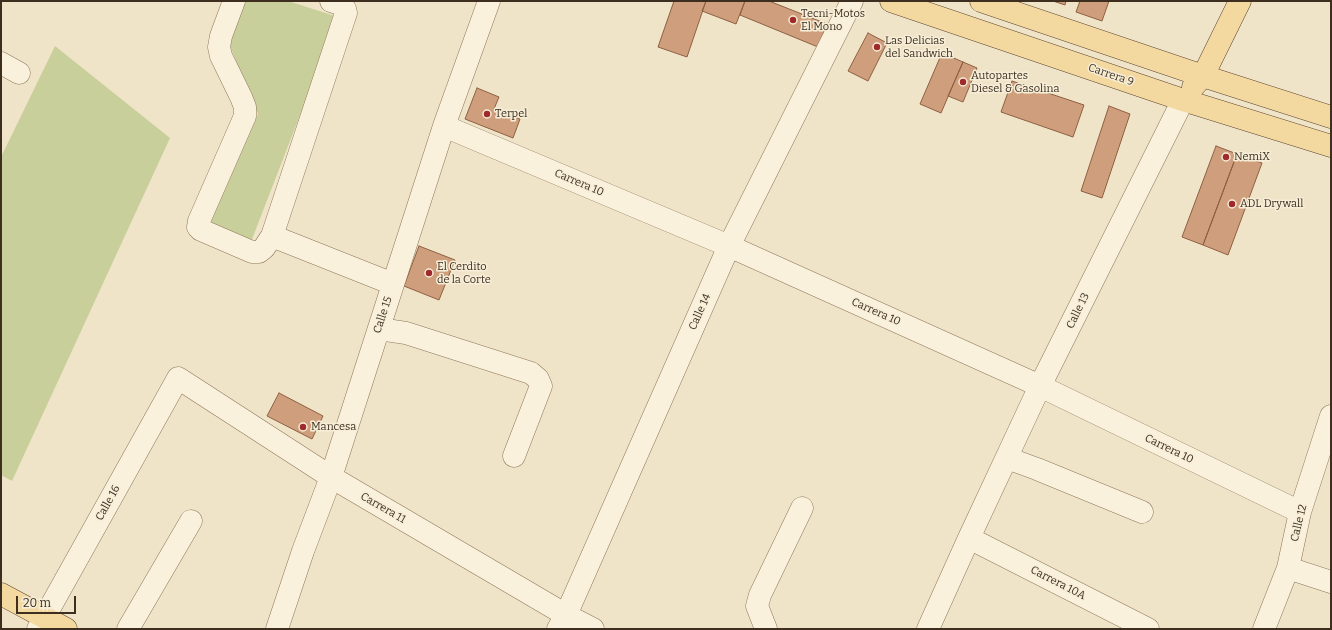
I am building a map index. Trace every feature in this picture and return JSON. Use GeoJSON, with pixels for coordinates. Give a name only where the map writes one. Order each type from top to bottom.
{"type":"FeatureCollection","features":[{"type":"Feature","properties":{"kind":"main road","name":"Carrera 9"},"geometry":{"type":"LineString","coordinates":[[891,1],[1183,100],[1331,146]]}},
{"type":"Feature","properties":{"kind":"main road"},"geometry":{"type":"LineString","coordinates":[[981,1],[1203,76],[1331,117]]}},
{"type":"Feature","properties":{"kind":"main road","name":"Calle 13"},"geometry":{"type":"LineString","coordinates":[[1183,100],[1203,76],[1240,1]]}},
{"type":"Feature","properties":{"kind":"main road"},"geometry":{"type":"LineString","coordinates":[[1,594],[41,623],[66,629]]}},
{"type":"Feature","properties":{"kind":"street"},"geometry":{"type":"LineString","coordinates":[[234,1],[221,36],[219,47],[221,56],[245,107],[245,116],[198,227],[201,230],[252,252],[259,252],[264,248],[272,236],[346,13],[345,9],[340,4],[331,1]]}},
{"type":"Feature","properties":{"kind":"street","name":"Calle 15"},"geometry":{"type":"LineString","coordinates":[[277,629],[303,551],[331,477],[444,126],[489,1]]}},
{"type":"Feature","properties":{"kind":"street","name":"Calle 14"},"geometry":{"type":"LineString","coordinates":[[562,622],[729,246],[852,1]]}},
{"type":"Feature","properties":{"kind":"street","name":"Calle 13"},"geometry":{"type":"LineString","coordinates":[[928,629],[1040,386],[1183,100]]}},
{"type":"Feature","properties":{"kind":"street","name":"Carrera 10"},"geometry":{"type":"LineString","coordinates":[[444,126],[729,246],[1040,386],[1300,512]]}},
{"type":"Feature","properties":{"kind":"street"},"geometry":{"type":"LineString","coordinates":[[272,236],[393,284]]}},
{"type":"Feature","properties":{"kind":"street"},"geometry":{"type":"LineString","coordinates":[[379,328],[413,335],[531,373],[538,379],[541,386],[514,456]]}},
{"type":"Feature","properties":{"kind":"street","name":"Carrera 11"},"geometry":{"type":"LineString","coordinates":[[178,378],[331,477],[562,622],[593,629]]}},
{"type":"Feature","properties":{"kind":"street","name":"Calle 16"},"geometry":{"type":"LineString","coordinates":[[41,623],[178,378]]}},
{"type":"Feature","properties":{"kind":"street","name":"Calle 12"},"geometry":{"type":"LineString","coordinates":[[1264,629],[1288,568],[1300,512],[1324,462],[1331,416]]}},
{"type":"Feature","properties":{"kind":"street"},"geometry":{"type":"LineString","coordinates":[[1007,458],[1038,469],[1142,512]]}},
{"type":"Feature","properties":{"kind":"street"},"geometry":{"type":"LineString","coordinates":[[766,629],[758,606],[760,595],[802,508]]}},
{"type":"Feature","properties":{"kind":"street"},"geometry":{"type":"LineString","coordinates":[[128,629],[191,521]]}},
{"type":"Feature","properties":{"kind":"street","name":"Carrera 10A"},"geometry":{"type":"LineString","coordinates":[[969,538],[1148,629]]}},
{"type":"Feature","properties":{"kind":"street"},"geometry":{"type":"LineString","coordinates":[[1288,568],[1331,582]]}},
{"type":"Feature","properties":{"kind":"green space"},"geometry":{"type":"Polygon","coordinates":[[[242,1],[288,1],[338,17],[249,247],[203,226],[258,114],[228,41],[242,1]]]}},
{"type":"Feature","properties":{"kind":"green space"},"geometry":{"type":"Polygon","coordinates":[[[55,46],[170,138],[12,481],[1,475],[1,157],[55,46]]]}},
{"type":"Feature","properties":{"kind":"building"},"geometry":{"type":"Polygon","coordinates":[[[674,1],[706,1],[687,57],[658,47],[674,1]]]}},
{"type":"Feature","properties":{"kind":"building"},"geometry":{"type":"Polygon","coordinates":[[[706,1],[745,1],[736,24],[702,11],[706,1]]]}},
{"type":"Feature","properties":{"kind":"building"},"geometry":{"type":"Polygon","coordinates":[[[745,1],[769,1],[827,24],[818,47],[740,15],[745,1]]]}},
{"type":"Feature","properties":{"kind":"building"},"geometry":{"type":"Polygon","coordinates":[[[1053,1],[1066,1],[1065,5],[1053,1]]]}},
{"type":"Feature","properties":{"kind":"building"},"geometry":{"type":"Polygon","coordinates":[[[1080,1],[1109,1],[1102,21],[1076,12],[1080,1]]]}},
{"type":"Feature","properties":{"kind":"building"},"geometry":{"type":"Polygon","coordinates":[[[868,33],[887,43],[868,81],[848,71],[868,33]]]}},
{"type":"Feature","properties":{"kind":"building"},"geometry":{"type":"Polygon","coordinates":[[[942,53],[963,62],[941,113],[920,104],[942,53]]]}},
{"type":"Feature","properties":{"kind":"building","name":"Autopartes Diesel & Gasolina"},"geometry":{"type":"Polygon","coordinates":[[[963,62],[977,68],[963,102],[948,96],[963,62]]]}},
{"type":"Feature","properties":{"kind":"building"},"geometry":{"type":"Polygon","coordinates":[[[1012,81],[1084,105],[1073,137],[1001,112],[1012,81]]]}},
{"type":"Feature","properties":{"kind":"building","name":"Terpel"},"geometry":{"type":"Polygon","coordinates":[[[477,88],[499,97],[494,109],[520,119],[513,138],[465,119],[477,88]]]}},
{"type":"Feature","properties":{"kind":"building"},"geometry":{"type":"Polygon","coordinates":[[[1109,106],[1130,114],[1102,198],[1081,191],[1109,106]]]}},
{"type":"Feature","properties":{"kind":"building"},"geometry":{"type":"Polygon","coordinates":[[[1216,146],[1237,154],[1203,245],[1182,237],[1216,146]]]}},
{"type":"Feature","properties":{"kind":"building","name":"ADL Drywall"},"geometry":{"type":"Polygon","coordinates":[[[1237,154],[1262,163],[1228,255],[1203,245],[1237,154]]]}},
{"type":"Feature","properties":{"kind":"building","name":"El Cerdito de la Corte"},"geometry":{"type":"Polygon","coordinates":[[[419,246],[455,260],[439,300],[404,286],[419,246]]]}},
{"type":"Feature","properties":{"kind":"building","name":"Mancesa"},"geometry":{"type":"Polygon","coordinates":[[[279,393],[323,416],[312,439],[267,416],[279,393]]]}},
{"type":"Feature","properties":{"kind":"place","name":"Tecni-Motos El Mono"},"geometry":{"type":"Point","coordinates":[793,20]}},
{"type":"Feature","properties":{"kind":"place","name":"Las Delicias del Sandwich"},"geometry":{"type":"Point","coordinates":[877,47]}},
{"type":"Feature","properties":{"kind":"place","name":"Autopartes Diesel & Gasolina"},"geometry":{"type":"Point","coordinates":[963,82]}},
{"type":"Feature","properties":{"kind":"place","name":"Terpel"},"geometry":{"type":"Point","coordinates":[487,114]}},
{"type":"Feature","properties":{"kind":"place","name":"NemiX"},"geometry":{"type":"Point","coordinates":[1226,157]}},
{"type":"Feature","properties":{"kind":"place","name":"ADL Drywall"},"geometry":{"type":"Point","coordinates":[1232,204]}},
{"type":"Feature","properties":{"kind":"place","name":"El Cerdito de la Corte"},"geometry":{"type":"Point","coordinates":[429,273]}},
{"type":"Feature","properties":{"kind":"place","name":"Mancesa"},"geometry":{"type":"Point","coordinates":[303,427]}}]}
